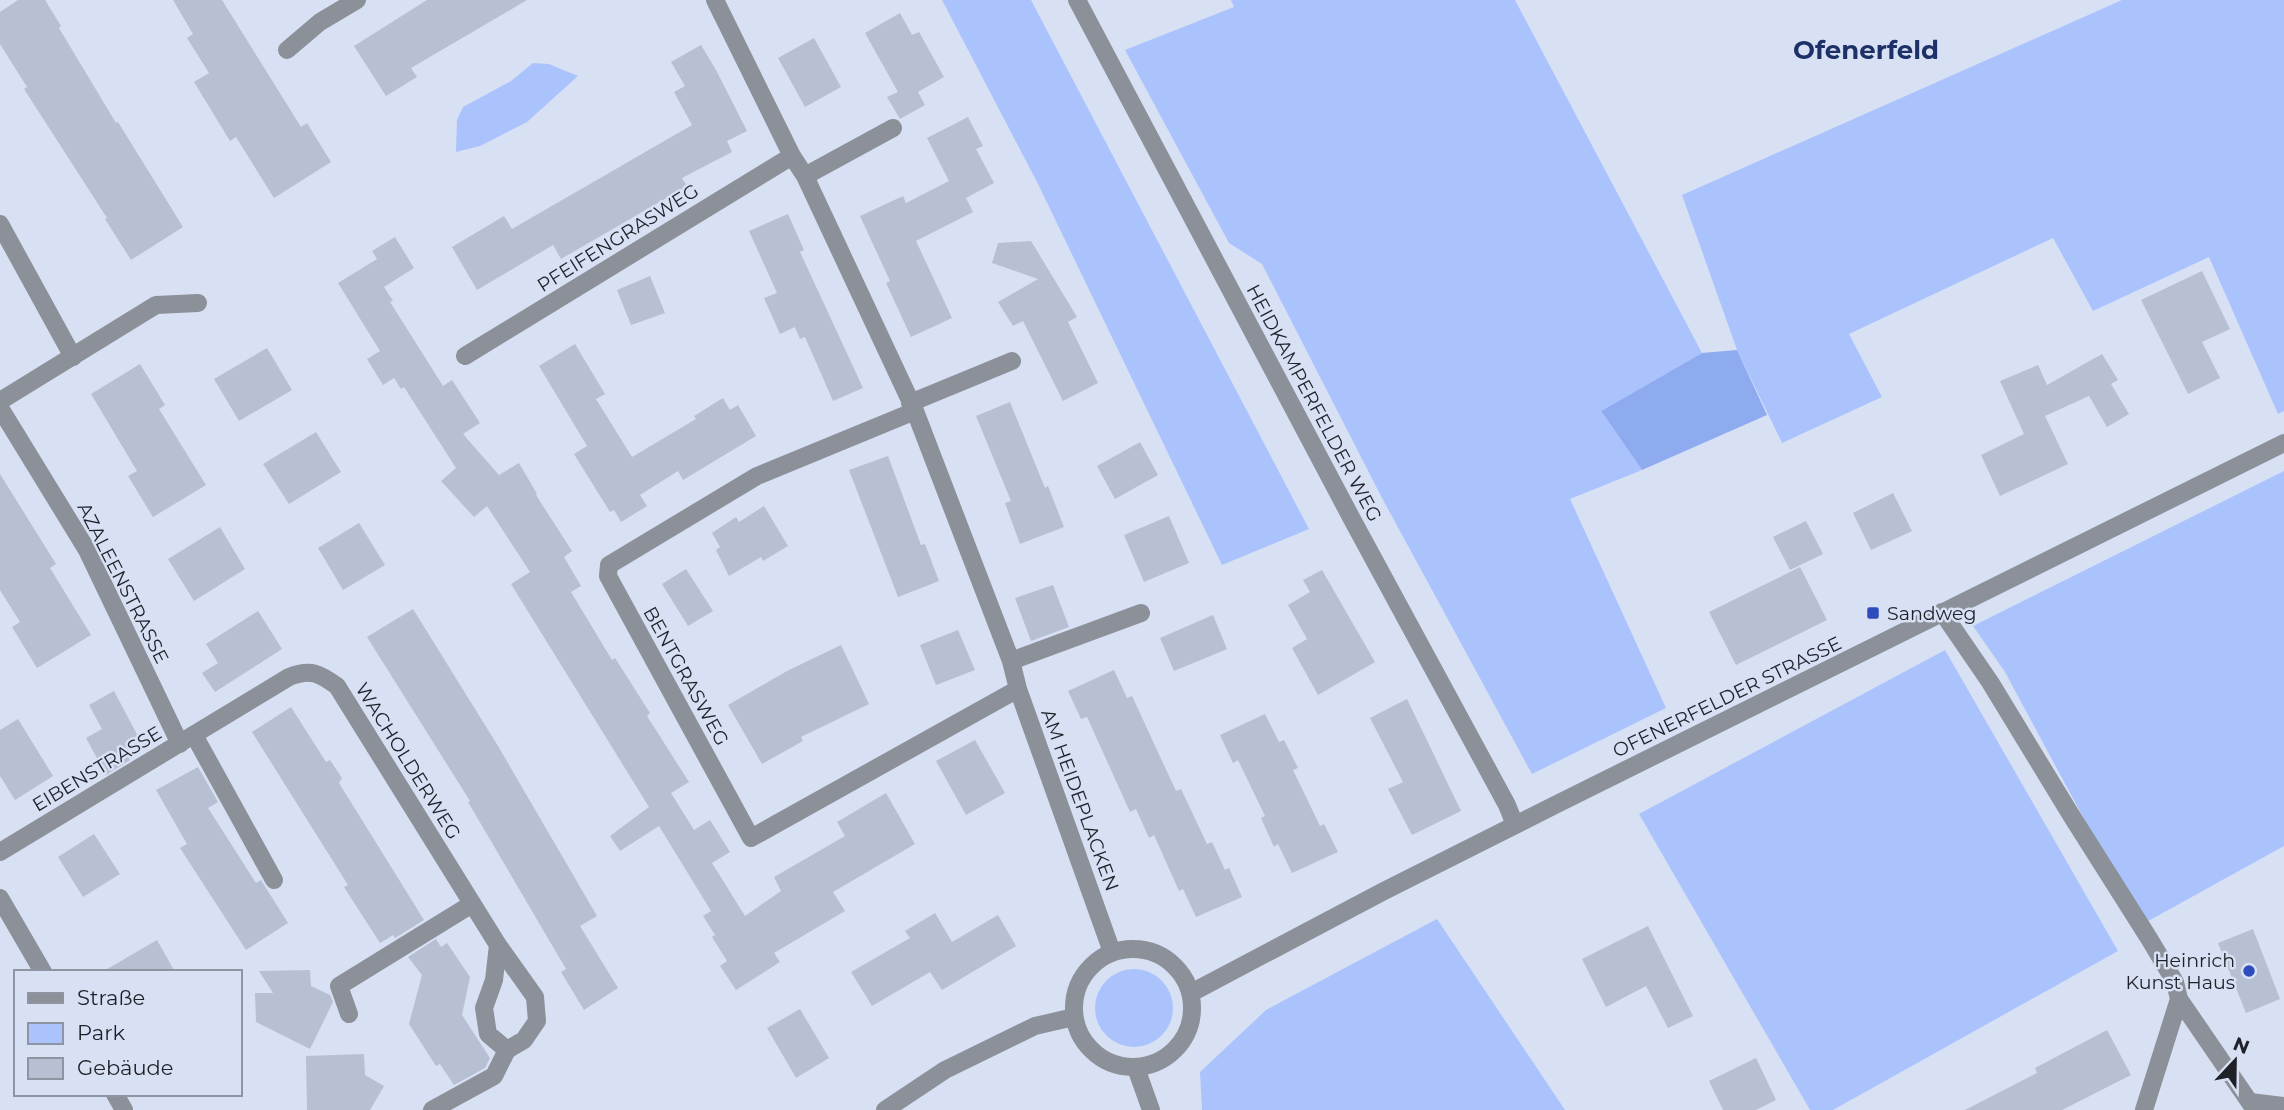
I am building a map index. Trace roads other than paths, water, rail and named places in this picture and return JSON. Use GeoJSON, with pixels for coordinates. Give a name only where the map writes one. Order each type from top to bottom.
{"type":"FeatureCollection","features":[{"type":"Feature","properties":{"kind":"street"},"geometry":{"type":"LineString","coordinates":[[287,50],[320,22],[357,0]]}},
{"type":"Feature","properties":{"kind":"street","name":"AM HEIDEPLACKEN"},"geometry":{"type":"LineString","coordinates":[[715,0],[792,156],[806,176],[912,407],[1011,661],[1018,689],[1112,952]]}},
{"type":"Feature","properties":{"kind":"street","name":"HEIDKAMPERFELDER WEG"},"geometry":{"type":"LineString","coordinates":[[1077,0],[1340,497],[1507,805],[1515,825]]}},
{"type":"Feature","properties":{"kind":"street"},"geometry":{"type":"LineString","coordinates":[[806,176],[893,128]]}},
{"type":"Feature","properties":{"kind":"street","name":"PFEIFENGRASWEG"},"geometry":{"type":"LineString","coordinates":[[465,356],[792,156]]}},
{"type":"Feature","properties":{"kind":"street"},"geometry":{"type":"LineString","coordinates":[[0,224],[73,356]]}},
{"type":"Feature","properties":{"kind":"street"},"geometry":{"type":"LineString","coordinates":[[0,401],[156,305],[198,303]]}},
{"type":"Feature","properties":{"kind":"street"},"geometry":{"type":"LineString","coordinates":[[912,407],[1012,361]]}},
{"type":"Feature","properties":{"kind":"street","name":"BENTGRASWEG"},"geometry":{"type":"LineString","coordinates":[[912,407],[757,476],[609,565],[608,576],[751,838],[1018,689]]}},
{"type":"Feature","properties":{"kind":"street","name":"AZALEENSTRASSE"},"geometry":{"type":"LineString","coordinates":[[0,408],[87,550],[187,740]]}},
{"type":"Feature","properties":{"kind":"street","name":"OFENERFELDER STRASSE"},"geometry":{"type":"LineString","coordinates":[[1191,993],[1515,825],[2284,443]]}},
{"type":"Feature","properties":{"kind":"street"},"geometry":{"type":"LineString","coordinates":[[1942,612],[1990,682],[2150,940],[2175,982],[2179,999],[2252,1106],[2284,1106]]}},
{"type":"Feature","properties":{"kind":"street"},"geometry":{"type":"LineString","coordinates":[[1011,661],[1141,613]]}},
{"type":"Feature","properties":{"kind":"street","name":"WACHOLDERWEG"},"geometry":{"type":"LineString","coordinates":[[187,740],[300,672],[317,673],[337,686],[498,945],[535,997],[537,1021],[524,1040],[507,1050],[494,1076],[432,1110]]}},
{"type":"Feature","properties":{"kind":"street"},"geometry":{"type":"LineString","coordinates":[[187,740],[274,880]]}},
{"type":"Feature","properties":{"kind":"street","name":"EIBENSTRASSE"},"geometry":{"type":"LineString","coordinates":[[0,852],[187,740]]}},
{"type":"Feature","properties":{"kind":"street"},"geometry":{"type":"LineString","coordinates":[[0,898],[42,970]]}},
{"type":"Feature","properties":{"kind":"street"},"geometry":{"type":"LineString","coordinates":[[349,1014],[339,985],[472,904]]}},
{"type":"Feature","properties":{"kind":"street"},"geometry":{"type":"LineString","coordinates":[[498,945],[494,979],[484,1007],[488,1034],[507,1050]]}},
{"type":"Feature","properties":{"kind":"street"},"geometry":{"type":"LineString","coordinates":[[1145,950],[1161,956],[1174,965],[1185,978],[1191,993],[1193,1010],[1190,1028],[1182,1043],[1169,1056],[1154,1064],[1136,1068],[1119,1067],[1102,1060],[1089,1049],[1079,1034],[1074,1017],[1078,985],[1086,971],[1112,952],[1145,950]]}},
{"type":"Feature","properties":{"kind":"street"},"geometry":{"type":"LineString","coordinates":[[2144,1110],[2179,999]]}},
{"type":"Feature","properties":{"kind":"street"},"geometry":{"type":"LineString","coordinates":[[885,1110],[945,1070],[1035,1026],[1074,1017]]}},
{"type":"Feature","properties":{"kind":"street"},"geometry":{"type":"LineString","coordinates":[[1136,1068],[1151,1110]]}},
{"type":"Feature","properties":{"kind":"place","name":"Sandweg"},"geometry":{"type":"Point","coordinates":[1873,613]}},
{"type":"Feature","properties":{"kind":"place","name":"Heinrich Kunst Haus"},"geometry":{"type":"Point","coordinates":[2249,971]}},
{"type":"Feature","properties":{"kind":"district","name":"Ofenerfeld"},"geometry":{"type":"Point","coordinates":[1866,50]}}]}
